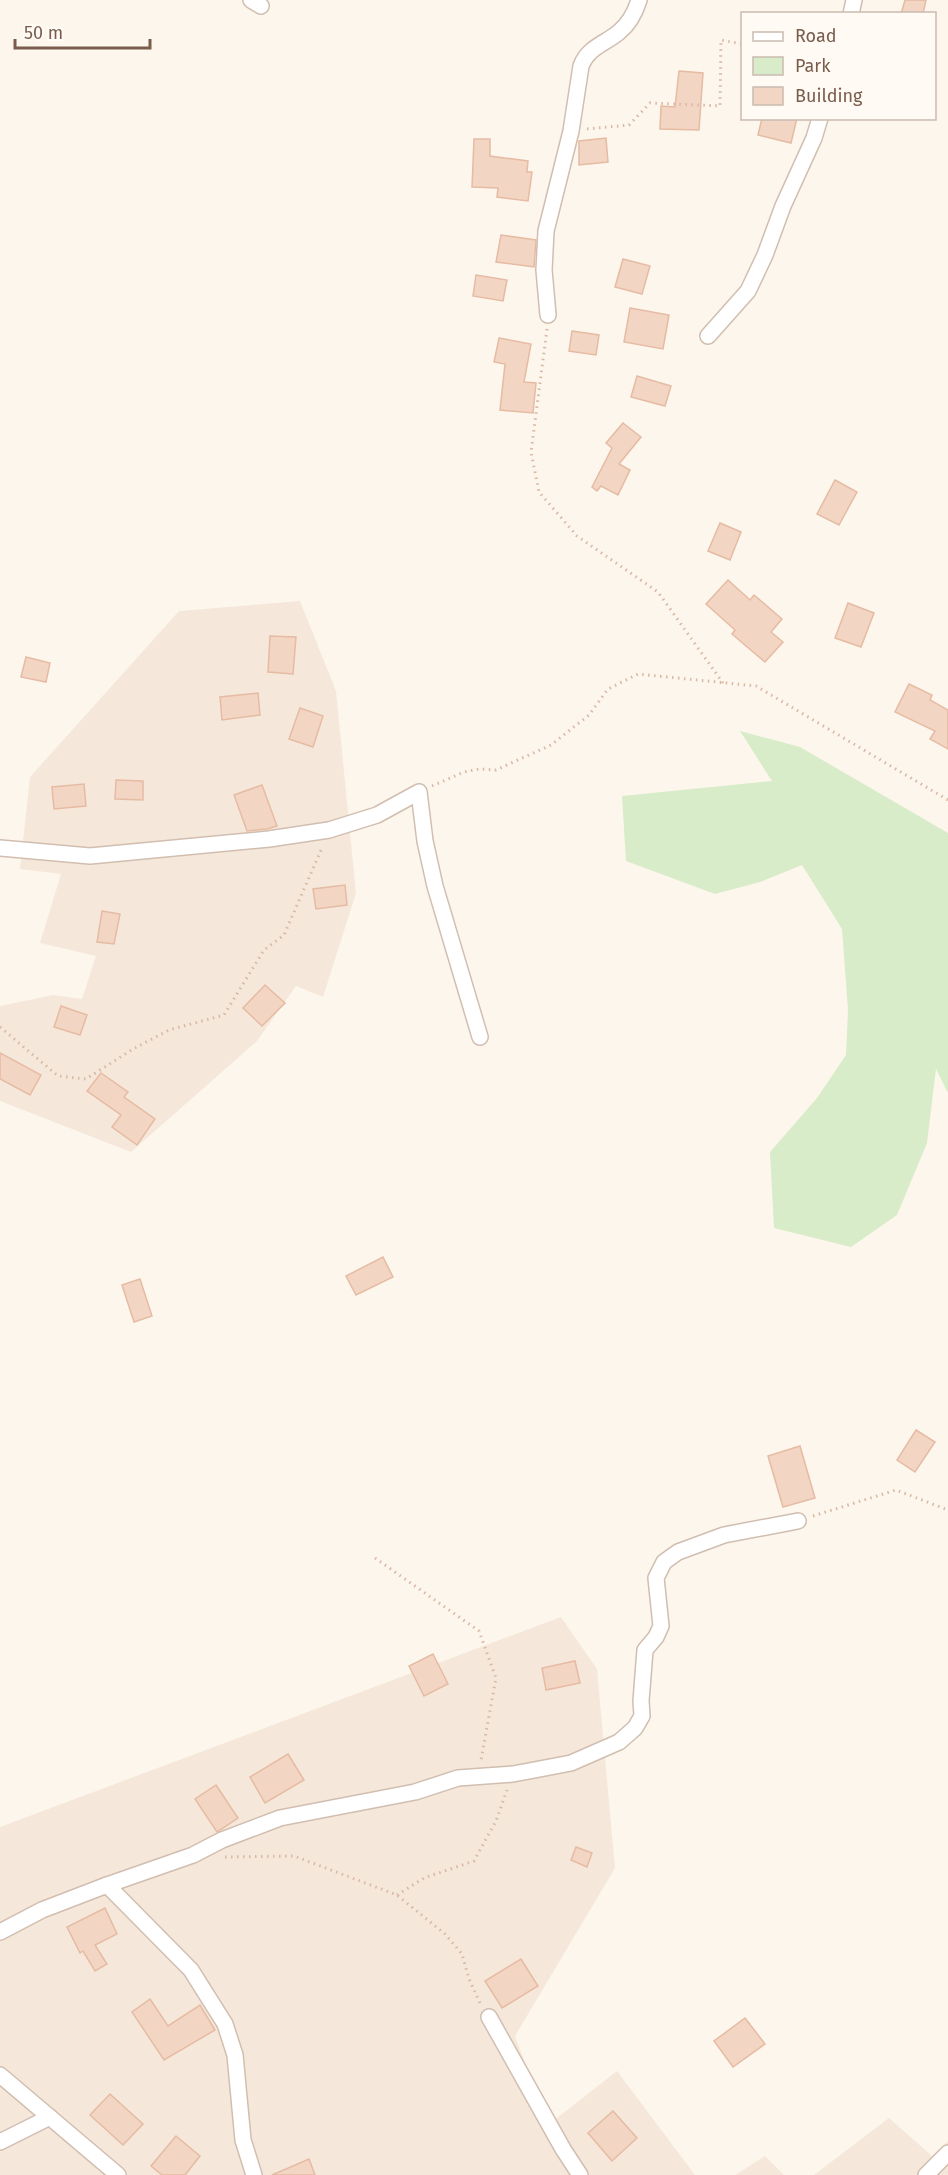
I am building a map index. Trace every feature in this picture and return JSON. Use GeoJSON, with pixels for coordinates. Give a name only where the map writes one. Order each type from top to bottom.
{"type":"FeatureCollection","features":[{"type":"Feature","properties":{"kind":"street"},"geometry":{"type":"LineString","coordinates":[[548,315],[544,270],[546,231],[571,131],[585,57],[592,49],[620,32],[634,16],[639,0]]}},
{"type":"Feature","properties":{"kind":"street"},"geometry":{"type":"LineString","coordinates":[[708,336],[748,291],[814,138],[819,120]]}},
{"type":"Feature","properties":{"kind":"street"},"geometry":{"type":"LineString","coordinates":[[0,848],[90,856],[268,839],[329,830],[377,815],[419,792],[425,841],[435,886],[480,1037]]}},
{"type":"Feature","properties":{"kind":"street"},"geometry":{"type":"LineString","coordinates":[[0,1932],[42,1910],[194,1856],[222,1840],[280,1818],[354,1802],[386,1799],[458,1778],[513,1774],[570,1763],[619,1742],[635,1728],[642,1716],[645,1650],[661,1626],[657,1578],[664,1562],[678,1552],[724,1535],[798,1521]]}},
{"type":"Feature","properties":{"kind":"street"},"geometry":{"type":"LineString","coordinates":[[107,1885],[191,1970],[225,2025],[235,2055],[243,2140],[254,2175]]}},
{"type":"Feature","properties":{"kind":"street"},"geometry":{"type":"LineString","coordinates":[[489,2018],[580,2175]]}},
{"type":"Feature","properties":{"kind":"street"},"geometry":{"type":"LineString","coordinates":[[0,2075],[118,2175]]}},
{"type":"Feature","properties":{"kind":"street"},"geometry":{"type":"LineString","coordinates":[[0,2142],[50,2117]]}},
{"type":"Feature","properties":{"kind":"street"},"geometry":{"type":"LineString","coordinates":[[926,2175],[948,2153]]}},
{"type":"Feature","properties":{"kind":"path"},"geometry":{"type":"LineString","coordinates":[[571,131],[629,125],[650,103],[720,106],[721,40],[741,44]]}},
{"type":"Feature","properties":{"kind":"path"},"geometry":{"type":"LineString","coordinates":[[548,315],[531,452],[539,492],[578,537],[658,592],[723,683]]}},
{"type":"Feature","properties":{"kind":"path"},"geometry":{"type":"LineString","coordinates":[[419,792],[464,772],[479,769],[496,770],[551,745],[589,715],[608,689],[638,674],[756,686],[948,800]]}},
{"type":"Feature","properties":{"kind":"path"},"geometry":{"type":"LineString","coordinates":[[0,1027],[58,1076],[86,1079],[133,1048],[169,1030],[224,1015],[264,950],[284,935],[329,830]]}},
{"type":"Feature","properties":{"kind":"path"},"geometry":{"type":"LineString","coordinates":[[798,1521],[896,1491],[948,1510]]}},
{"type":"Feature","properties":{"kind":"path"},"geometry":{"type":"LineString","coordinates":[[375,1558],[479,1631],[496,1678],[488,1731],[477,1776]]}},
{"type":"Feature","properties":{"kind":"path"},"geometry":{"type":"LineString","coordinates":[[397,1894],[424,1878],[474,1861],[496,1821],[513,1774]]}},
{"type":"Feature","properties":{"kind":"path"},"geometry":{"type":"LineString","coordinates":[[225,1857],[294,1856],[397,1894],[445,1934],[462,1954],[476,1996],[489,2018]]}},
{"type":"Feature","properties":{"kind":"shaded area"},"geometry":{"type":"Polygon","coordinates":[[[300,601],[336,691],[356,893],[323,997],[296,986],[257,1041],[131,1152],[0,1101],[0,1006],[53,995],[82,999],[96,956],[40,943],[61,874],[20,869],[30,777],[179,611],[300,601]]]}},
{"type":"Feature","properties":{"kind":"shaded area"},"geometry":{"type":"Polygon","coordinates":[[[561,1617],[597,1669],[615,1868],[515,2036],[548,2125],[617,2071],[695,2175],[0,2175],[0,1827],[561,1617]]]}},
{"type":"Feature","properties":{"kind":"shaded area"},"geometry":{"type":"Polygon","coordinates":[[[889,2118],[932,2156],[948,2141],[948,2175],[814,2175],[889,2118]]]}},
{"type":"Feature","properties":{"kind":"shaded area"},"geometry":{"type":"Polygon","coordinates":[[[765,2156],[784,2175],[735,2175],[765,2156]]]}},
{"type":"Feature","properties":{"kind":"green space"},"geometry":{"type":"Polygon","coordinates":[[[740,731],[800,747],[948,833],[948,1093],[936,1069],[927,1143],[897,1215],[851,1247],[774,1228],[770,1152],[817,1098],[846,1055],[848,1010],[842,929],[802,865],[760,882],[715,894],[626,861],[622,796],[772,781],[740,731]]]}},
{"type":"Feature","properties":{"kind":"building"},"geometry":{"type":"Polygon","coordinates":[[[905,0],[926,0],[923,12],[902,12],[905,0]]]}},
{"type":"Feature","properties":{"kind":"building"},"geometry":{"type":"Polygon","coordinates":[[[679,71],[703,73],[699,130],[660,129],[661,106],[675,107],[679,71]]]}},
{"type":"Feature","properties":{"kind":"building"},"geometry":{"type":"Polygon","coordinates":[[[762,120],[797,120],[791,143],[758,135],[762,120]]]}},
{"type":"Feature","properties":{"kind":"building"},"geometry":{"type":"Polygon","coordinates":[[[606,138],[608,162],[579,165],[579,141],[606,138]]]}},
{"type":"Feature","properties":{"kind":"building"},"geometry":{"type":"Polygon","coordinates":[[[474,139],[490,139],[490,156],[528,161],[527,172],[532,172],[528,201],[497,197],[498,188],[472,187],[474,139]]]}},
{"type":"Feature","properties":{"kind":"building"},"geometry":{"type":"Polygon","coordinates":[[[501,235],[536,240],[534,267],[496,262],[501,235]]]}},
{"type":"Feature","properties":{"kind":"building"},"geometry":{"type":"Polygon","coordinates":[[[623,259],[650,266],[642,294],[615,287],[623,259]]]}},
{"type":"Feature","properties":{"kind":"building"},"geometry":{"type":"Polygon","coordinates":[[[476,275],[507,280],[503,301],[473,296],[476,275]]]}},
{"type":"Feature","properties":{"kind":"building"},"geometry":{"type":"Polygon","coordinates":[[[630,308],[669,315],[663,349],[624,342],[630,308]]]}},
{"type":"Feature","properties":{"kind":"building"},"geometry":{"type":"Polygon","coordinates":[[[572,331],[599,335],[596,355],[569,351],[572,331]]]}},
{"type":"Feature","properties":{"kind":"building"},"geometry":{"type":"Polygon","coordinates":[[[499,338],[531,344],[524,382],[536,383],[533,413],[500,410],[505,364],[494,362],[499,338]]]}},
{"type":"Feature","properties":{"kind":"building"},"geometry":{"type":"Polygon","coordinates":[[[637,376],[671,386],[665,406],[631,397],[637,376]]]}},
{"type":"Feature","properties":{"kind":"building"},"geometry":{"type":"Polygon","coordinates":[[[623,423],[641,437],[619,464],[630,470],[618,495],[601,486],[597,491],[592,487],[612,448],[606,443],[623,423]]]}},
{"type":"Feature","properties":{"kind":"building"},"geometry":{"type":"Polygon","coordinates":[[[835,480],[857,492],[839,525],[817,514],[835,480]]]}},
{"type":"Feature","properties":{"kind":"building"},"geometry":{"type":"Polygon","coordinates":[[[720,523],[741,532],[730,560],[708,551],[720,523]]]}},
{"type":"Feature","properties":{"kind":"building"},"geometry":{"type":"Polygon","coordinates":[[[728,580],[750,600],[754,595],[782,619],[771,632],[783,642],[765,662],[732,634],[735,630],[706,604],[728,580]]]}},
{"type":"Feature","properties":{"kind":"building"},"geometry":{"type":"Polygon","coordinates":[[[848,603],[874,613],[861,647],[835,638],[848,603]]]}},
{"type":"Feature","properties":{"kind":"building"},"geometry":{"type":"Polygon","coordinates":[[[270,636],[296,637],[293,674],[268,672],[270,636]]]}},
{"type":"Feature","properties":{"kind":"building"},"geometry":{"type":"Polygon","coordinates":[[[26,657],[50,663],[46,682],[21,677],[26,657]]]}},
{"type":"Feature","properties":{"kind":"building"},"geometry":{"type":"Polygon","coordinates":[[[909,684],[932,695],[930,700],[948,710],[948,749],[930,739],[935,731],[895,712],[909,684]]]}},
{"type":"Feature","properties":{"kind":"building"},"geometry":{"type":"Polygon","coordinates":[[[258,693],[260,715],[222,720],[220,697],[258,693]]]}},
{"type":"Feature","properties":{"kind":"building"},"geometry":{"type":"Polygon","coordinates":[[[300,708],[323,716],[313,747],[289,739],[300,708]]]}},
{"type":"Feature","properties":{"kind":"building"},"geometry":{"type":"Polygon","coordinates":[[[116,780],[143,781],[143,800],[115,799],[116,780]]]}},
{"type":"Feature","properties":{"kind":"building"},"geometry":{"type":"Polygon","coordinates":[[[84,784],[86,806],[54,809],[52,787],[84,784]]]}},
{"type":"Feature","properties":{"kind":"building"},"geometry":{"type":"Polygon","coordinates":[[[262,785],[277,826],[247,831],[234,795],[262,785]]]}},
{"type":"Feature","properties":{"kind":"building"},"geometry":{"type":"Polygon","coordinates":[[[345,885],[347,905],[316,909],[313,889],[345,885]]]}},
{"type":"Feature","properties":{"kind":"building"},"geometry":{"type":"Polygon","coordinates":[[[102,911],[120,914],[114,944],[97,942],[102,911]]]}},
{"type":"Feature","properties":{"kind":"building"},"geometry":{"type":"Polygon","coordinates":[[[265,985],[285,1003],[262,1026],[243,1008],[265,985]]]}},
{"type":"Feature","properties":{"kind":"building"},"geometry":{"type":"Polygon","coordinates":[[[61,1006],[87,1015],[80,1035],[54,1027],[61,1006]]]}},
{"type":"Feature","properties":{"kind":"building"},"geometry":{"type":"Polygon","coordinates":[[[0,1053],[41,1075],[30,1095],[0,1079],[0,1053]]]}},
{"type":"Feature","properties":{"kind":"building"},"geometry":{"type":"Polygon","coordinates":[[[101,1073],[128,1092],[124,1097],[155,1119],[137,1145],[112,1127],[121,1115],[87,1091],[101,1073]]]}},
{"type":"Feature","properties":{"kind":"building"},"geometry":{"type":"Polygon","coordinates":[[[383,1257],[393,1277],[356,1295],[346,1276],[383,1257]]]}},
{"type":"Feature","properties":{"kind":"building"},"geometry":{"type":"Polygon","coordinates":[[[140,1279],[152,1316],[134,1322],[122,1285],[140,1279]]]}},
{"type":"Feature","properties":{"kind":"building"},"geometry":{"type":"Polygon","coordinates":[[[916,1430],[935,1442],[915,1472],[897,1460],[916,1430]]]}},
{"type":"Feature","properties":{"kind":"building"},"geometry":{"type":"Polygon","coordinates":[[[800,1446],[815,1498],[783,1507],[768,1456],[800,1446]]]}},
{"type":"Feature","properties":{"kind":"building"},"geometry":{"type":"Polygon","coordinates":[[[433,1654],[448,1684],[424,1696],[409,1666],[433,1654]]]}},
{"type":"Feature","properties":{"kind":"building"},"geometry":{"type":"Polygon","coordinates":[[[575,1661],[580,1683],[546,1690],[542,1668],[575,1661]]]}},
{"type":"Feature","properties":{"kind":"building"},"geometry":{"type":"Polygon","coordinates":[[[288,1754],[304,1780],[265,1803],[250,1777],[288,1754]]]}},
{"type":"Feature","properties":{"kind":"building"},"geometry":{"type":"Polygon","coordinates":[[[216,1785],[238,1818],[217,1832],[195,1799],[216,1785]]]}},
{"type":"Feature","properties":{"kind":"building"},"geometry":{"type":"Polygon","coordinates":[[[576,1847],[592,1853],[587,1867],[571,1860],[576,1847]]]}},
{"type":"Feature","properties":{"kind":"building"},"geometry":{"type":"Polygon","coordinates":[[[105,1908],[117,1934],[95,1945],[107,1964],[95,1971],[83,1951],[80,1953],[67,1927],[105,1908]]]}},
{"type":"Feature","properties":{"kind":"building"},"geometry":{"type":"Polygon","coordinates":[[[521,1959],[538,1986],[502,2008],[485,1981],[521,1959]]]}},
{"type":"Feature","properties":{"kind":"building"},"geometry":{"type":"Polygon","coordinates":[[[150,1999],[168,2026],[200,2005],[215,2030],[164,2060],[132,2012],[150,1999]]]}},
{"type":"Feature","properties":{"kind":"building"},"geometry":{"type":"Polygon","coordinates":[[[745,2018],[765,2044],[733,2067],[714,2041],[745,2018]]]}},
{"type":"Feature","properties":{"kind":"building"},"geometry":{"type":"Polygon","coordinates":[[[110,2094],[143,2124],[123,2145],[90,2115],[110,2094]]]}},
{"type":"Feature","properties":{"kind":"building"},"geometry":{"type":"Polygon","coordinates":[[[613,2111],[637,2138],[612,2161],[588,2133],[613,2111]]]}},
{"type":"Feature","properties":{"kind":"building"},"geometry":{"type":"Polygon","coordinates":[[[176,2136],[200,2156],[185,2175],[162,2175],[151,2166],[176,2136]]]}},
{"type":"Feature","properties":{"kind":"building"},"geometry":{"type":"Polygon","coordinates":[[[309,2159],[315,2175],[272,2175],[309,2159]]]}}]}
